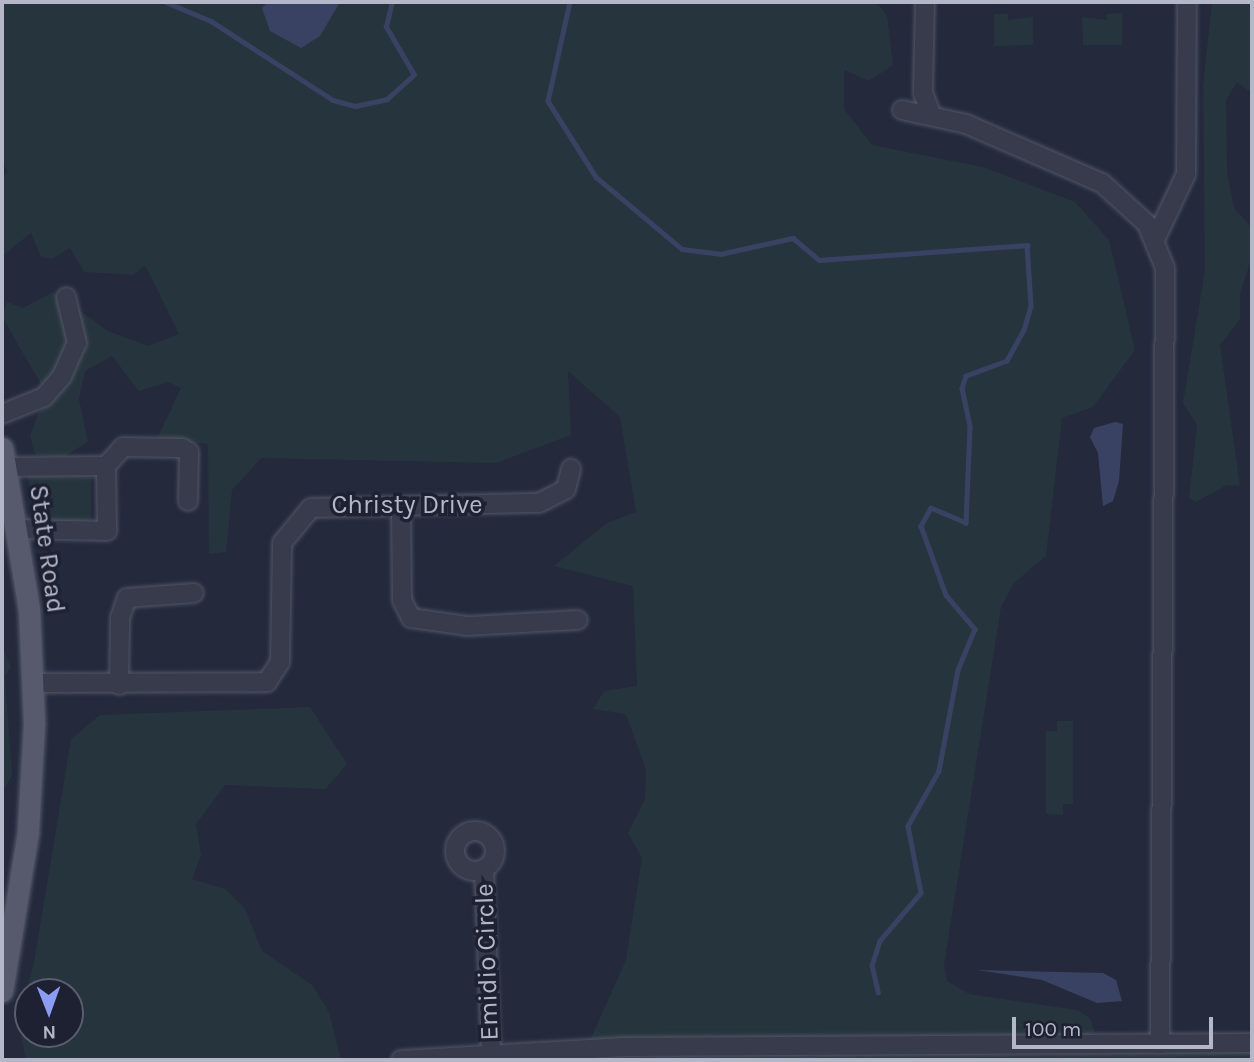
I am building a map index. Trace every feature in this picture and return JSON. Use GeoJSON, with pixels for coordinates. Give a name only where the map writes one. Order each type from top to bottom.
{"type":"FeatureCollection","features":[{"type":"Feature","properties":{"kind":"main road","name":"State Road"},"geometry":{"type":"LineString","coordinates":[[2,991],[28,832],[34,683],[18,529],[4,457]]}},
{"type":"Feature","properties":{"kind":"street"},"geometry":{"type":"LineString","coordinates":[[925,2],[923,93],[931,114]]}},
{"type":"Feature","properties":{"kind":"street"},"geometry":{"type":"LineString","coordinates":[[1155,240],[1186,174],[1187,2]]}},
{"type":"Feature","properties":{"kind":"street"},"geometry":{"type":"LineString","coordinates":[[902,110],[931,114],[1102,183],[1126,200],[1155,240],[1167,293],[1160,1044]]}},
{"type":"Feature","properties":{"kind":"street"},"geometry":{"type":"LineString","coordinates":[[2,414],[44,397],[62,376],[77,343],[66,297]]}},
{"type":"Feature","properties":{"kind":"street"},"geometry":{"type":"LineString","coordinates":[[18,529],[107,531],[106,466],[123,447],[182,448],[189,452],[188,501]]}},
{"type":"Feature","properties":{"kind":"street"},"geometry":{"type":"LineString","coordinates":[[4,457],[106,466]]}},
{"type":"Feature","properties":{"kind":"street","name":"Christy Drive"},"geometry":{"type":"LineString","coordinates":[[34,683],[119,685],[267,682],[280,662],[281,562],[289,529],[311,508],[325,504],[401,506],[539,503],[566,489],[571,469]]}},
{"type":"Feature","properties":{"kind":"street"},"geometry":{"type":"LineString","coordinates":[[401,506],[402,600],[411,618],[468,626],[578,620]]}},
{"type":"Feature","properties":{"kind":"street"},"geometry":{"type":"LineString","coordinates":[[119,685],[120,618],[127,598],[194,593]]}},
{"type":"Feature","properties":{"kind":"street","name":"Emidio Circle"},"geometry":{"type":"LineString","coordinates":[[484,869],[491,1054]]}},
{"type":"Feature","properties":{"kind":"street"},"geometry":{"type":"LineString","coordinates":[[401,1060],[491,1054],[1252,1043]]}},
{"type":"Feature","properties":{"kind":"shaded area"},"geometry":{"type":"Polygon","coordinates":[[[2,2],[876,2],[887,15],[893,65],[869,81],[844,70],[844,109],[872,145],[983,167],[1075,202],[1109,240],[1135,350],[1093,407],[1062,418],[1046,556],[1014,583],[1001,607],[944,965],[947,981],[969,994],[1077,1010],[1090,1018],[1098,1043],[1252,1042],[1252,1060],[656,1060],[656,1049],[586,1049],[626,960],[642,858],[628,833],[645,799],[646,770],[626,714],[593,709],[604,691],[637,686],[633,586],[554,566],[607,523],[636,512],[620,417],[568,371],[571,435],[496,463],[261,458],[232,490],[226,552],[209,554],[208,444],[157,439],[181,388],[168,382],[139,391],[112,356],[85,371],[79,399],[88,442],[65,456],[35,455],[30,436],[39,412],[51,402],[2,316],[7,302],[23,308],[53,292],[108,331],[148,346],[179,334],[145,265],[133,275],[84,272],[70,248],[52,259],[41,257],[31,233],[2,256],[2,177],[8,172],[2,162],[2,2]]]}},
{"type":"Feature","properties":{"kind":"shaded area"},"geometry":{"type":"Polygon","coordinates":[[[1212,2],[1252,2],[1252,93],[1237,82],[1226,100],[1227,173],[1234,208],[1252,228],[1252,257],[1240,294],[1240,319],[1220,345],[1240,486],[1227,485],[1196,502],[1189,498],[1197,425],[1183,403],[1205,270],[1203,85],[1212,2]]]}},
{"type":"Feature","properties":{"kind":"shaded area"},"geometry":{"type":"Polygon","coordinates":[[[1122,13],[1122,45],[1083,45],[1082,17],[1107,20],[1107,14],[1122,13]]]}},
{"type":"Feature","properties":{"kind":"shaded area"},"geometry":{"type":"Polygon","coordinates":[[[994,14],[1008,14],[1008,20],[1033,17],[1033,45],[994,46],[994,14]]]}},
{"type":"Feature","properties":{"kind":"shaded area"},"geometry":{"type":"Polygon","coordinates":[[[27,472],[91,472],[91,524],[37,523],[27,472]]]}},
{"type":"Feature","properties":{"kind":"shaded area"},"geometry":{"type":"Polygon","coordinates":[[[2,647],[11,667],[5,676],[12,776],[2,792],[2,647]]]}},
{"type":"Feature","properties":{"kind":"shaded area"},"geometry":{"type":"Polygon","coordinates":[[[310,707],[347,764],[325,789],[225,785],[196,824],[201,855],[192,879],[225,889],[245,909],[262,951],[312,985],[329,1012],[341,1060],[26,1060],[24,1048],[84,1048],[84,978],[30,978],[71,739],[100,715],[310,707]]]}},
{"type":"Feature","properties":{"kind":"shaded area"},"geometry":{"type":"Polygon","coordinates":[[[1057,721],[1073,721],[1073,804],[1063,804],[1063,815],[1046,814],[1046,731],[1057,731],[1057,721]]]}},
{"type":"Feature","properties":{"kind":"water"},"geometry":{"type":"Polygon","coordinates":[[[268,2],[340,2],[320,36],[301,48],[270,31],[262,8],[268,2]]]}},
{"type":"Feature","properties":{"kind":"water"},"geometry":{"type":"Polygon","coordinates":[[[1115,422],[1123,424],[1119,481],[1113,501],[1103,506],[1098,453],[1090,437],[1094,428],[1115,422]]]}},
{"type":"Feature","properties":{"kind":"water"},"geometry":{"type":"Polygon","coordinates":[[[977,970],[1103,973],[1116,980],[1122,1001],[1097,1003],[1042,980],[977,970]]]}},
{"type":"Feature","properties":{"kind":"waterway"},"geometry":{"type":"LineString","coordinates":[[166,2],[211,21],[333,100],[355,106],[387,99],[414,75],[386,27],[392,2]]}},
{"type":"Feature","properties":{"kind":"waterway"},"geometry":{"type":"LineString","coordinates":[[570,2],[548,101],[596,177],[682,249],[720,254],[793,238],[819,260],[1027,245],[1031,306],[1024,330],[1007,361],[966,376],[962,388],[970,427],[966,523],[931,508],[921,526],[946,595],[975,629],[958,670],[939,771],[908,826],[921,893],[880,941],[872,965],[878,992]]}}]}
